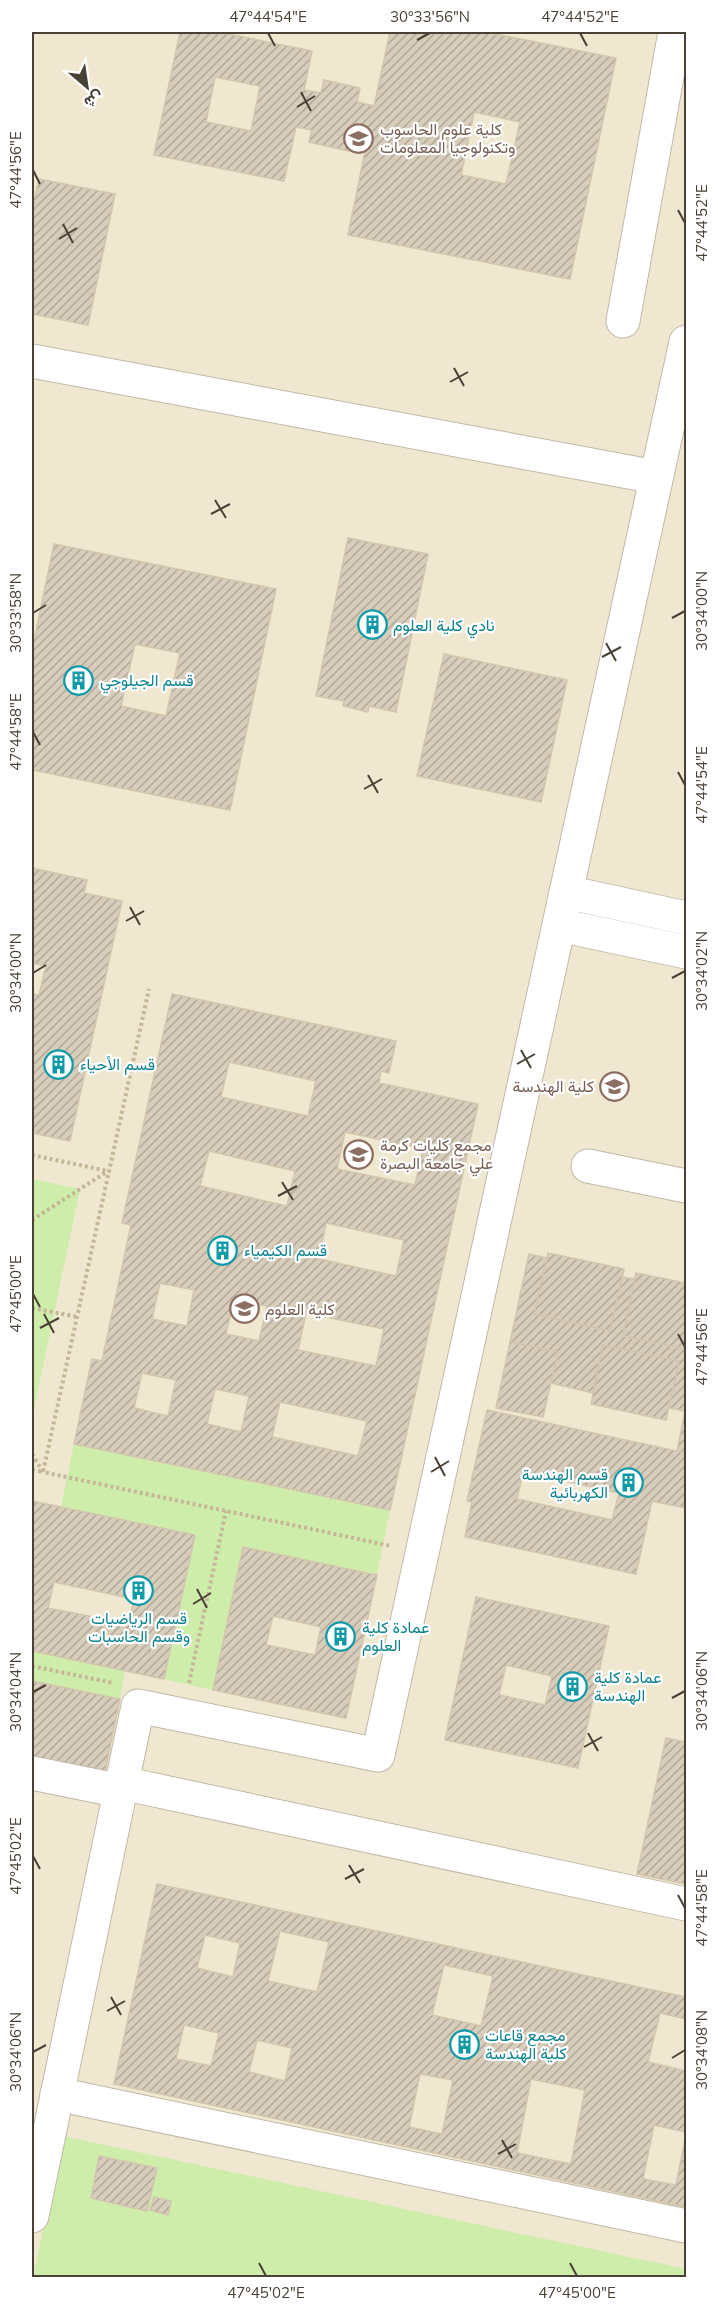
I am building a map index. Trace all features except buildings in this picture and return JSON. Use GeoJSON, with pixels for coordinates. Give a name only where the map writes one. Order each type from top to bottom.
{"type":"FeatureCollection","features":[{"type":"Feature","properties":{"kind":"street"},"geometry":{"type":"LineString","coordinates":[[623,321],[675,32]]}},
{"type":"Feature","properties":{"kind":"street"},"geometry":{"type":"LineString","coordinates":[[32,2216],[138,1706],[378,1755],[687,342]]}},
{"type":"Feature","properties":{"kind":"street"},"geometry":{"type":"LineString","coordinates":[[32,361],[645,475]]}},
{"type":"Feature","properties":{"kind":"street"},"geometry":{"type":"LineString","coordinates":[[566,892],[687,918]]}},
{"type":"Feature","properties":{"kind":"street"},"geometry":{"type":"LineString","coordinates":[[559,925],[687,952]]}},
{"type":"Feature","properties":{"kind":"street"},"geometry":{"type":"LineString","coordinates":[[588,1166],[687,1186]]}},
{"type":"Feature","properties":{"kind":"street"},"geometry":{"type":"LineString","coordinates":[[32,1773],[121,1787],[687,1904]]}},
{"type":"Feature","properties":{"kind":"street"},"geometry":{"type":"LineString","coordinates":[[57,2094],[687,2226]]}},
{"type":"Feature","properties":{"kind":"path"},"geometry":{"type":"LineString","coordinates":[[43,1472],[149,989]]}},
{"type":"Feature","properties":{"kind":"path"},"geometry":{"type":"LineString","coordinates":[[32,1155],[109,1171]]}},
{"type":"Feature","properties":{"kind":"path"},"geometry":{"type":"LineString","coordinates":[[32,1220],[109,1171]]}},
{"type":"Feature","properties":{"kind":"path"},"geometry":{"type":"LineString","coordinates":[[32,1308],[78,1317]]}},
{"type":"Feature","properties":{"kind":"path"},"geometry":{"type":"LineString","coordinates":[[32,1454],[43,1472]]}},
{"type":"Feature","properties":{"kind":"path"},"geometry":{"type":"LineString","coordinates":[[32,1470],[422,1553]]}},
{"type":"Feature","properties":{"kind":"path"},"geometry":{"type":"LineString","coordinates":[[182,1715],[226,1511]]}},
{"type":"Feature","properties":{"kind":"path"},"geometry":{"type":"LineString","coordinates":[[32,1666],[123,1685],[138,1706]]}},
{"type":"Feature","properties":{"kind":"shaded area","name":"مجمع كليات كرمة علي جامعة البصرة"},"geometry":{"type":"Polygon","coordinates":[[[32,32],[686,32],[686,2277],[32,2278],[32,32]]]}},
{"type":"Feature","properties":{"kind":"green space"},"geometry":{"type":"Polygon","coordinates":[[[32,1179],[80,1189],[32,1419],[32,1179]]]}},
{"type":"Feature","properties":{"kind":"green space"},"geometry":{"type":"Polygon","coordinates":[[[74,1444],[390,1510],[377,1575],[243,1548],[213,1690],[164,1679],[195,1535],[61,1507],[74,1444]]]}},
{"type":"Feature","properties":{"kind":"green space"},"geometry":{"type":"Polygon","coordinates":[[[32,1651],[125,1671],[120,1699],[32,1681],[32,1651]]]}},
{"type":"Feature","properties":{"kind":"green space"},"geometry":{"type":"Polygon","coordinates":[[[63,2136],[686,2269],[686,2278],[33,2278],[63,2136]],[[100,2156],[91,2198],[147,2211],[156,2168],[100,2156]],[[154,2197],[150,2210],[168,2215],[171,2201],[154,2197]]]}},
{"type":"Feature","properties":{"kind":"place","name":"كلية علوم الحاسوب وتكنولوجيا المعلومات"},"geometry":{"type":"Point","coordinates":[359,138]}},
{"type":"Feature","properties":{"kind":"place","name":"نادي كلية العلوم"},"geometry":{"type":"Point","coordinates":[372,625]}},
{"type":"Feature","properties":{"kind":"place","name":"قسم الجيلوجي"},"geometry":{"type":"Point","coordinates":[79,680]}},
{"type":"Feature","properties":{"kind":"place","name":"قسم الأحياء"},"geometry":{"type":"Point","coordinates":[59,1064]}},
{"type":"Feature","properties":{"kind":"place","name":"كلية الهندسة"},"geometry":{"type":"Point","coordinates":[615,1086]}},
{"type":"Feature","properties":{"kind":"place","name":"مجمع كليات كرمة علي جامعة البصرة"},"geometry":{"type":"Point","coordinates":[359,1154]}},
{"type":"Feature","properties":{"kind":"place","name":"قسم الكيمياء"},"geometry":{"type":"Point","coordinates":[223,1250]}},
{"type":"Feature","properties":{"kind":"place","name":"كلية العلوم"},"geometry":{"type":"Point","coordinates":[244,1309]}},
{"type":"Feature","properties":{"kind":"place","name":"قسم الهندسة الكهربائية"},"geometry":{"type":"Point","coordinates":[629,1483]}},
{"type":"Feature","properties":{"kind":"place","name":"قسم الرياضيات وقسم الحاسبات"},"geometry":{"type":"Point","coordinates":[139,1590]}},
{"type":"Feature","properties":{"kind":"place","name":"عمادة كلية العلوم"},"geometry":{"type":"Point","coordinates":[341,1636]}},
{"type":"Feature","properties":{"kind":"place","name":"عمادة كلية الهندسة"},"geometry":{"type":"Point","coordinates":[573,1686]}},
{"type":"Feature","properties":{"kind":"place","name":"مجمع قاعات كلية الهندسة"},"geometry":{"type":"Point","coordinates":[464,2044]}}]}
